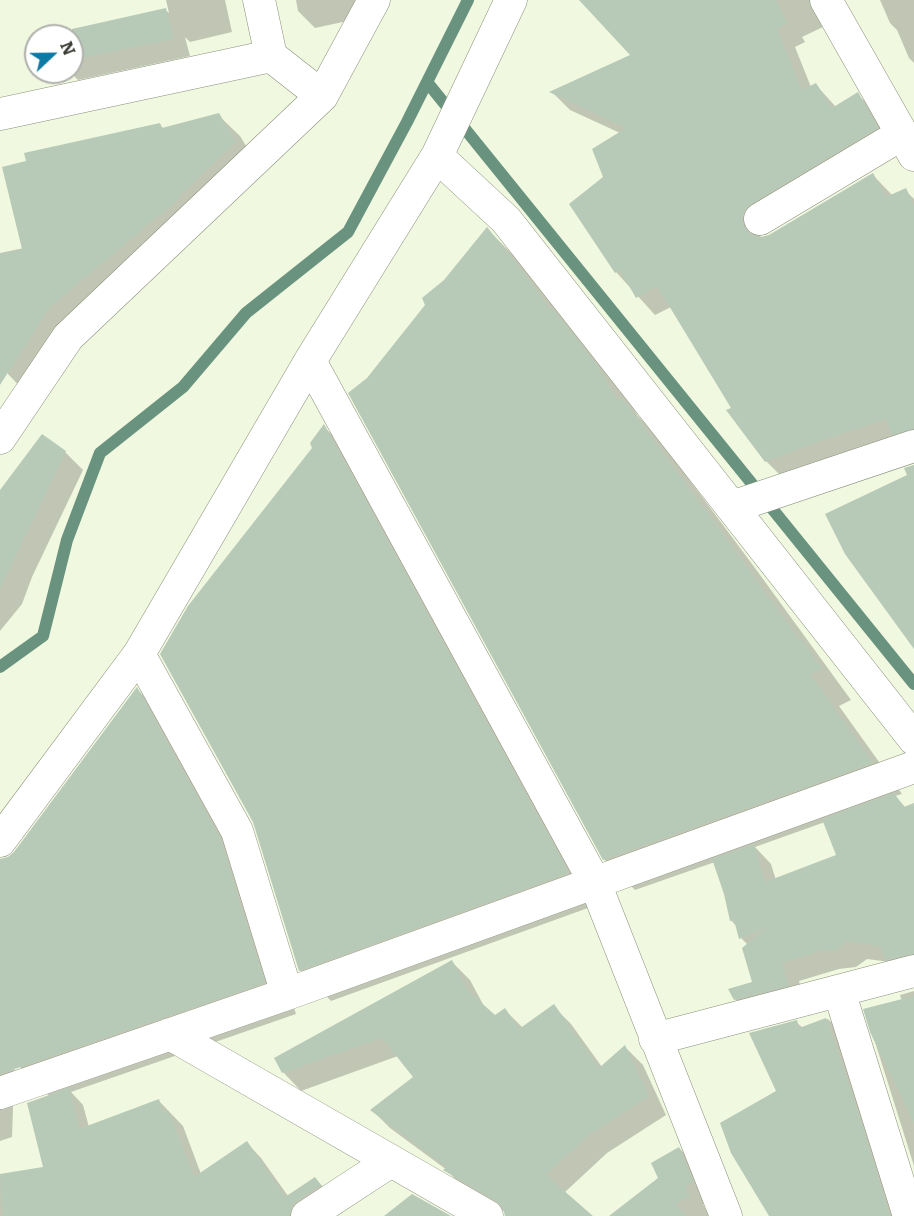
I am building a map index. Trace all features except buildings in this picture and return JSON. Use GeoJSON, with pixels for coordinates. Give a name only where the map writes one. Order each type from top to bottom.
{"type":"FeatureCollection","features":[{"type":"Feature","properties":{"kind":"street"},"geometry":{"type":"LineString","coordinates":[[259,0],[271,56],[322,96]]}},
{"type":"Feature","properties":{"kind":"street"},"geometry":{"type":"LineString","coordinates":[[0,438],[68,337],[322,96],[374,0]]}},
{"type":"Feature","properties":{"kind":"street"},"geometry":{"type":"LineString","coordinates":[[0,841],[139,654],[310,361],[437,156],[511,0]]}},
{"type":"Feature","properties":{"kind":"street"},"geometry":{"type":"LineString","coordinates":[[760,219],[910,146],[826,0]]}},
{"type":"Feature","properties":{"kind":"street"},"geometry":{"type":"LineString","coordinates":[[0,114],[271,56]]}},
{"type":"Feature","properties":{"kind":"street"},"geometry":{"type":"LineString","coordinates":[[437,156],[506,220],[914,739]]}},
{"type":"Feature","properties":{"kind":"street"},"geometry":{"type":"LineString","coordinates":[[310,361],[595,883],[726,1216]]}},
{"type":"Feature","properties":{"kind":"street"},"geometry":{"type":"LineString","coordinates":[[732,507],[914,446]]}},
{"type":"Feature","properties":{"kind":"street"},"geometry":{"type":"LineString","coordinates":[[139,654],[237,831],[287,994]]}},
{"type":"Feature","properties":{"kind":"street"},"geometry":{"type":"LineString","coordinates":[[0,1093],[287,994],[914,767]]}},
{"type":"Feature","properties":{"kind":"street"},"geometry":{"type":"LineString","coordinates":[[655,1039],[914,971]]}},
{"type":"Feature","properties":{"kind":"street"},"geometry":{"type":"LineString","coordinates":[[839,991],[909,1216]]}},
{"type":"Feature","properties":{"kind":"street"},"geometry":{"type":"LineString","coordinates":[[170,1034],[487,1216]]}},
{"type":"Feature","properties":{"kind":"street"},"geometry":{"type":"LineString","coordinates":[[307,1216],[391,1161]]}},
{"type":"Feature","properties":{"kind":"waterway"},"geometry":{"type":"LineString","coordinates":[[0,667],[43,636],[67,540],[100,453],[183,387],[246,313],[348,232],[407,122],[468,0]]}},
{"type":"Feature","properties":{"kind":"waterway"},"geometry":{"type":"LineString","coordinates":[[427,82],[914,684]]}}]}
